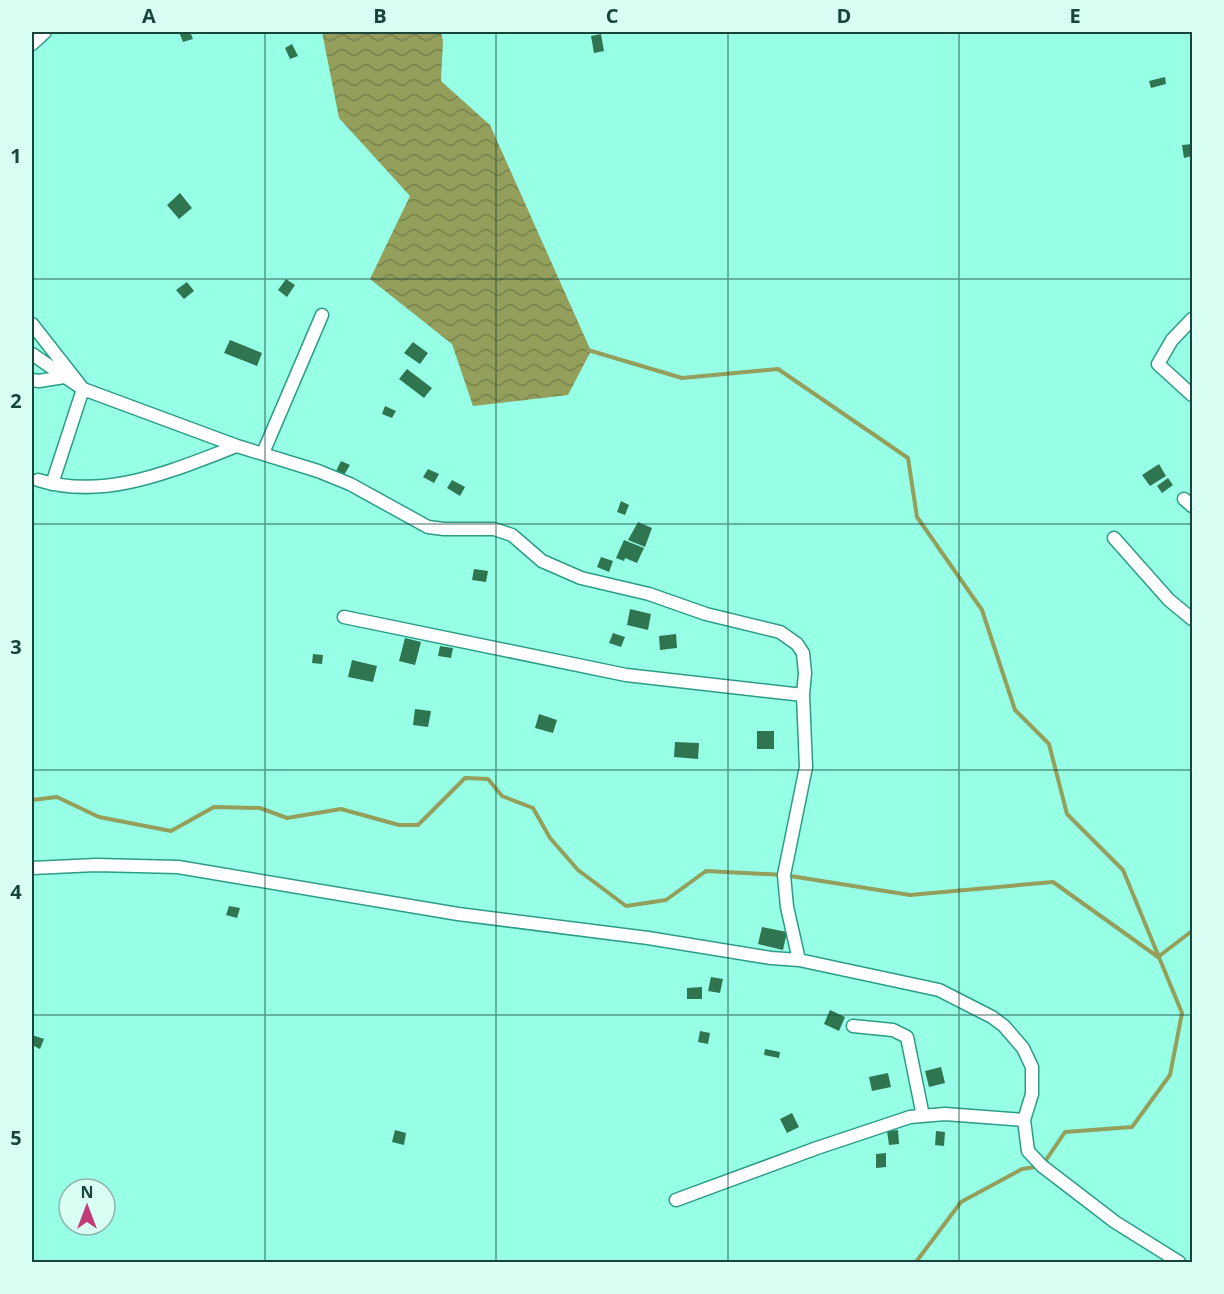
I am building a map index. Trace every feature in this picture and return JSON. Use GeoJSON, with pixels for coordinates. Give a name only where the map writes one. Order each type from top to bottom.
{"type":"FeatureCollection","features":[{"type":"Feature","properties":{"kind":"street"},"geometry":{"type":"LineString","coordinates":[[32,44],[45,32]]}},
{"type":"Feature","properties":{"kind":"street"},"geometry":{"type":"LineString","coordinates":[[263,453],[322,315]]}},
{"type":"Feature","properties":{"kind":"street"},"geometry":{"type":"LineString","coordinates":[[1192,319],[1172,340],[1158,364],[1192,395]]}},
{"type":"Feature","properties":{"kind":"street"},"geometry":{"type":"LineString","coordinates":[[32,324],[83,389]]}},
{"type":"Feature","properties":{"kind":"street"},"geometry":{"type":"LineString","coordinates":[[32,354],[83,389],[237,446],[350,484],[429,527],[494,529],[512,535],[542,561],[581,578],[649,594],[706,614],[780,632],[797,644],[803,652],[806,767],[784,875],[787,907],[799,960]]}},
{"type":"Feature","properties":{"kind":"street"},"geometry":{"type":"LineString","coordinates":[[32,380],[64,376]]}},
{"type":"Feature","properties":{"kind":"street"},"geometry":{"type":"LineString","coordinates":[[52,484],[83,389]]}},
{"type":"Feature","properties":{"kind":"street"},"geometry":{"type":"LineString","coordinates":[[38,480],[76,488],[125,484],[175,469],[237,446]]}},
{"type":"Feature","properties":{"kind":"street"},"geometry":{"type":"LineString","coordinates":[[1114,538],[1169,600],[1192,619]]}},
{"type":"Feature","properties":{"kind":"street"},"geometry":{"type":"LineString","coordinates":[[344,617],[626,675],[803,695]]}},
{"type":"Feature","properties":{"kind":"street"},"geometry":{"type":"LineString","coordinates":[[32,868],[96,865],[178,867],[458,914],[799,960],[939,990],[992,1017],[1012,1035],[1032,1067],[1032,1094],[1024,1120],[1028,1150],[1042,1166],[1114,1222],[1179,1263]]}},
{"type":"Feature","properties":{"kind":"street"},"geometry":{"type":"LineString","coordinates":[[853,1026],[893,1030],[907,1037],[924,1116]]}},
{"type":"Feature","properties":{"kind":"street"},"geometry":{"type":"LineString","coordinates":[[676,1200],[896,1120],[945,1114],[1024,1120]]}},
{"type":"Feature","properties":{"kind":"water"},"geometry":{"type":"Polygon","coordinates":[[[322,32],[441,32],[443,41],[441,81],[490,125],[591,351],[568,395],[473,406],[452,344],[370,279],[410,196],[339,118],[322,32]]]}},
{"type":"Feature","properties":{"kind":"building"},"geometry":{"type":"Polygon","coordinates":[[[179,32],[190,32],[193,39],[183,42],[179,32]]]}},
{"type":"Feature","properties":{"kind":"building"},"geometry":{"type":"Polygon","coordinates":[[[601,34],[604,51],[594,53],[591,36],[601,34]]]}},
{"type":"Feature","properties":{"kind":"building"},"geometry":{"type":"Polygon","coordinates":[[[292,44],[298,56],[290,59],[285,48],[292,44]]]}},
{"type":"Feature","properties":{"kind":"building"},"geometry":{"type":"Polygon","coordinates":[[[1165,77],[1166,84],[1151,88],[1149,81],[1165,77]]]}},
{"type":"Feature","properties":{"kind":"building"},"geometry":{"type":"Polygon","coordinates":[[[1192,144],[1192,156],[1184,158],[1182,145],[1192,144]]]}},
{"type":"Feature","properties":{"kind":"building"},"geometry":{"type":"Polygon","coordinates":[[[180,193],[192,208],[179,219],[167,205],[180,193]]]}},
{"type":"Feature","properties":{"kind":"building"},"geometry":{"type":"Polygon","coordinates":[[[286,279],[295,285],[287,297],[278,290],[286,279]]]}},
{"type":"Feature","properties":{"kind":"building"},"geometry":{"type":"Polygon","coordinates":[[[187,282],[194,291],[184,299],[176,290],[187,282]]]}},
{"type":"Feature","properties":{"kind":"building"},"geometry":{"type":"Polygon","coordinates":[[[230,340],[262,353],[257,366],[224,353],[230,340]]]}},
{"type":"Feature","properties":{"kind":"building"},"geometry":{"type":"Polygon","coordinates":[[[413,342],[428,353],[420,364],[404,353],[413,342]]]}},
{"type":"Feature","properties":{"kind":"building"},"geometry":{"type":"Polygon","coordinates":[[[407,369],[432,388],[424,398],[399,379],[407,369]]]}},
{"type":"Feature","properties":{"kind":"building"},"geometry":{"type":"Polygon","coordinates":[[[385,406],[396,411],[392,418],[382,414],[385,406]]]}},
{"type":"Feature","properties":{"kind":"building"},"geometry":{"type":"Polygon","coordinates":[[[341,461],[350,465],[344,475],[336,471],[341,461]]]}},
{"type":"Feature","properties":{"kind":"building"},"geometry":{"type":"Polygon","coordinates":[[[1159,464],[1166,476],[1150,486],[1142,475],[1159,464]]]}},
{"type":"Feature","properties":{"kind":"building"},"geometry":{"type":"Polygon","coordinates":[[[428,469],[439,474],[434,483],[423,477],[428,469]]]}},
{"type":"Feature","properties":{"kind":"building"},"geometry":{"type":"Polygon","coordinates":[[[1168,478],[1173,485],[1162,493],[1157,486],[1168,478]]]}},
{"type":"Feature","properties":{"kind":"building"},"geometry":{"type":"Polygon","coordinates":[[[452,480],[465,487],[460,496],[447,488],[452,480]]]}},
{"type":"Feature","properties":{"kind":"building"},"geometry":{"type":"Polygon","coordinates":[[[621,501],[629,505],[625,515],[617,512],[621,501]]]}},
{"type":"Feature","properties":{"kind":"building"},"geometry":{"type":"Polygon","coordinates":[[[638,522],[652,528],[645,547],[628,540],[638,522]]]}},
{"type":"Feature","properties":{"kind":"building"},"geometry":{"type":"Polygon","coordinates":[[[624,540],[644,548],[637,563],[625,558],[624,561],[616,558],[624,540]]]}},
{"type":"Feature","properties":{"kind":"building"},"geometry":{"type":"Polygon","coordinates":[[[601,557],[613,561],[609,572],[597,567],[601,557]]]}},
{"type":"Feature","properties":{"kind":"building"},"geometry":{"type":"Polygon","coordinates":[[[474,569],[488,571],[486,582],[472,580],[474,569]]]}},
{"type":"Feature","properties":{"kind":"building"},"geometry":{"type":"Polygon","coordinates":[[[630,609],[651,614],[648,630],[627,625],[630,609]]]}},
{"type":"Feature","properties":{"kind":"building"},"geometry":{"type":"Polygon","coordinates":[[[613,633],[625,637],[621,647],[609,643],[613,633]]]}},
{"type":"Feature","properties":{"kind":"building"},"geometry":{"type":"Polygon","coordinates":[[[676,634],[677,648],[660,650],[659,636],[676,634]]]}},
{"type":"Feature","properties":{"kind":"building"},"geometry":{"type":"Polygon","coordinates":[[[405,638],[421,642],[415,665],[399,661],[405,638]]]}},
{"type":"Feature","properties":{"kind":"building"},"geometry":{"type":"Polygon","coordinates":[[[440,646],[453,648],[451,658],[438,656],[440,646]]]}},
{"type":"Feature","properties":{"kind":"building"},"geometry":{"type":"Polygon","coordinates":[[[313,654],[323,655],[322,664],[312,663],[313,654]]]}},
{"type":"Feature","properties":{"kind":"building"},"geometry":{"type":"Polygon","coordinates":[[[352,660],[377,666],[373,682],[348,677],[352,660]]]}},
{"type":"Feature","properties":{"kind":"building"},"geometry":{"type":"Polygon","coordinates":[[[415,709],[431,711],[428,727],[413,725],[415,709]]]}},
{"type":"Feature","properties":{"kind":"building"},"geometry":{"type":"Polygon","coordinates":[[[539,714],[557,720],[553,733],[535,728],[539,714]]]}},
{"type":"Feature","properties":{"kind":"building"},"geometry":{"type":"Polygon","coordinates":[[[757,731],[774,731],[774,749],[757,749],[757,731]]]}},
{"type":"Feature","properties":{"kind":"building"},"geometry":{"type":"Polygon","coordinates":[[[675,742],[699,743],[698,759],[674,757],[675,742]]]}},
{"type":"Feature","properties":{"kind":"building"},"geometry":{"type":"Polygon","coordinates":[[[229,906],[240,908],[237,918],[226,915],[229,906]]]}},
{"type":"Feature","properties":{"kind":"building"},"geometry":{"type":"Polygon","coordinates":[[[762,927],[787,932],[783,950],[758,944],[762,927]]]}},
{"type":"Feature","properties":{"kind":"building"},"geometry":{"type":"Polygon","coordinates":[[[711,977],[723,979],[720,993],[708,991],[711,977]]]}},
{"type":"Feature","properties":{"kind":"building"},"geometry":{"type":"Polygon","coordinates":[[[702,987],[702,999],[687,999],[687,988],[702,987]]]}},
{"type":"Feature","properties":{"kind":"building"},"geometry":{"type":"Polygon","coordinates":[[[830,1010],[845,1017],[839,1031],[824,1024],[830,1010]]]}},
{"type":"Feature","properties":{"kind":"building"},"geometry":{"type":"Polygon","coordinates":[[[700,1031],[710,1033],[708,1044],[698,1042],[700,1031]]]}},
{"type":"Feature","properties":{"kind":"building"},"geometry":{"type":"Polygon","coordinates":[[[32,1035],[44,1039],[40,1049],[32,1045],[32,1035]]]}},
{"type":"Feature","properties":{"kind":"building"},"geometry":{"type":"Polygon","coordinates":[[[765,1049],[780,1052],[779,1058],[764,1055],[765,1049]]]}},
{"type":"Feature","properties":{"kind":"building"},"geometry":{"type":"Polygon","coordinates":[[[941,1067],[945,1083],[929,1087],[925,1071],[941,1067]]]}},
{"type":"Feature","properties":{"kind":"building"},"geometry":{"type":"Polygon","coordinates":[[[888,1073],[891,1087],[872,1091],[869,1077],[888,1073]]]}},
{"type":"Feature","properties":{"kind":"building"},"geometry":{"type":"Polygon","coordinates":[[[792,1113],[799,1127],[787,1133],[780,1119],[792,1113]]]}},
{"type":"Feature","properties":{"kind":"building"},"geometry":{"type":"Polygon","coordinates":[[[395,1130],[406,1133],[404,1145],[392,1142],[395,1130]]]}},
{"type":"Feature","properties":{"kind":"building"},"geometry":{"type":"Polygon","coordinates":[[[898,1130],[899,1144],[889,1145],[887,1131],[898,1130]]]}},
{"type":"Feature","properties":{"kind":"building"},"geometry":{"type":"Polygon","coordinates":[[[936,1131],[945,1132],[944,1146],[935,1145],[936,1131]]]}},
{"type":"Feature","properties":{"kind":"building"},"geometry":{"type":"Polygon","coordinates":[[[886,1153],[886,1167],[876,1168],[876,1154],[886,1153]]]}},
{"type":"Feature","properties":{"kind":"waterway"},"geometry":{"type":"LineString","coordinates":[[588,350],[682,378],[778,369],[908,458],[917,517],[982,610],[1015,710],[1049,744],[1067,814],[1123,870],[1182,1013],[1170,1075],[1132,1127],[1065,1132],[1042,1166],[1022,1169],[961,1202],[916,1262]]}},
{"type":"Feature","properties":{"kind":"waterway"},"geometry":{"type":"LineString","coordinates":[[32,800],[57,797],[99,817],[171,831],[214,807],[260,808],[287,818],[341,809],[399,825],[418,825],[465,778],[488,779],[502,796],[533,808],[550,838],[578,870],[626,906],[666,900],[706,871],[784,875],[910,895],[1053,882],[1158,957],[1192,931]]}}]}
